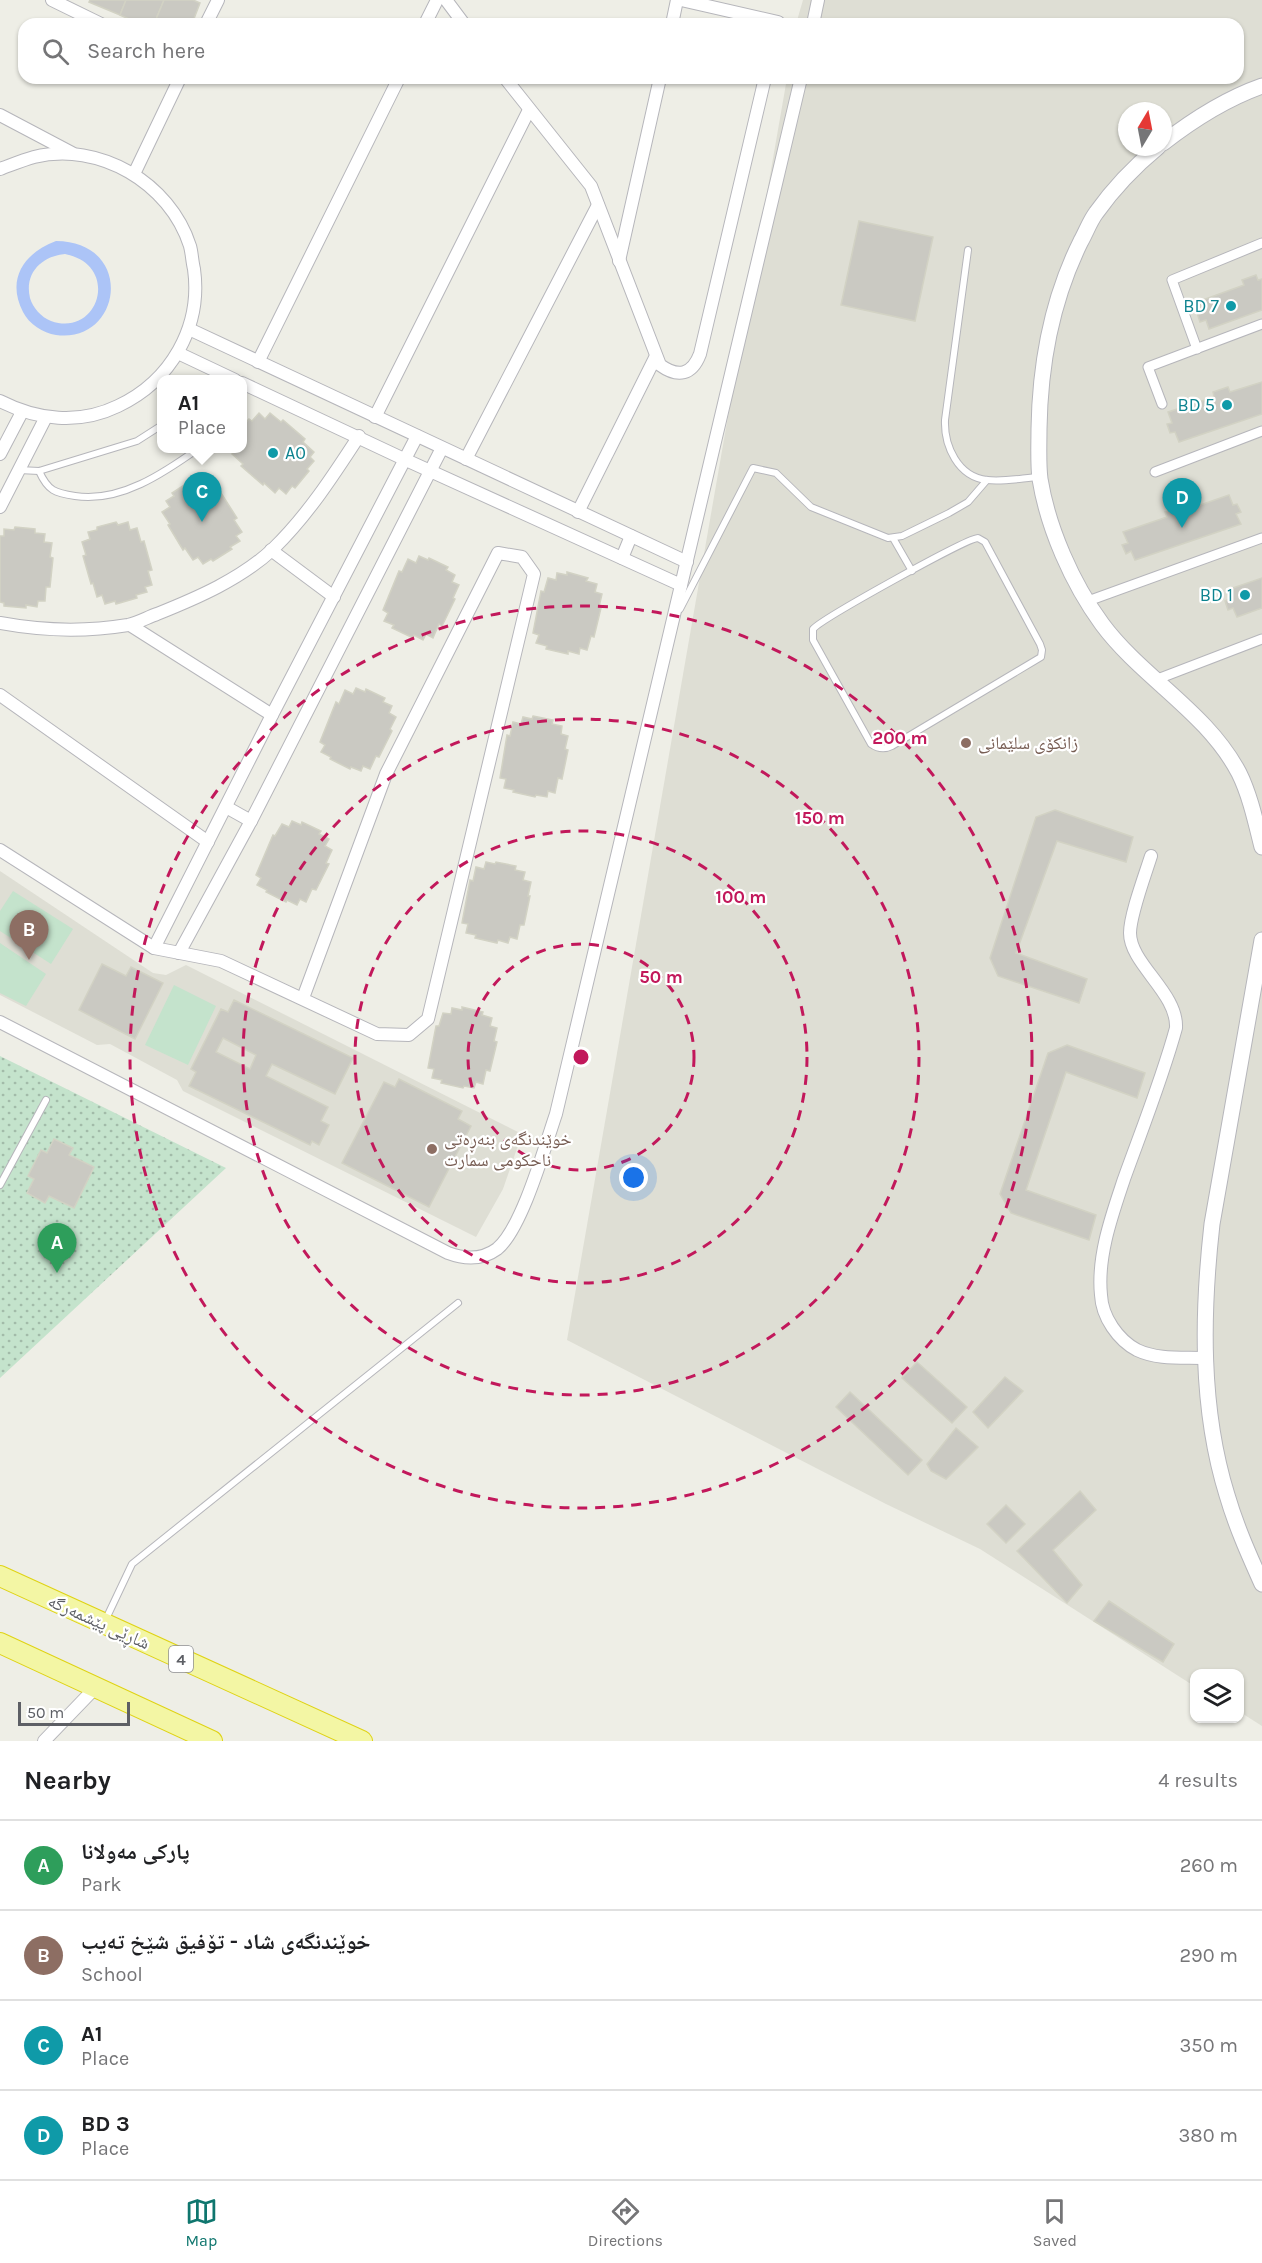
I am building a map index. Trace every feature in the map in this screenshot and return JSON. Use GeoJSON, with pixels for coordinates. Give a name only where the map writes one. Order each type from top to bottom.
{"type":"FeatureCollection","features":[{"type":"Feature","properties":{"kind":"highway","name":"شاڕێی پێشمەرگە"},"geometry":{"type":"LineString","coordinates":[[0,1576],[362,1741]]}},
{"type":"Feature","properties":{"kind":"highway"},"geometry":{"type":"LineString","coordinates":[[0,1642],[212,1741]]}},
{"type":"Feature","properties":{"kind":"street"},"geometry":{"type":"LineString","coordinates":[[52,0],[89,18]]}},
{"type":"Feature","properties":{"kind":"street"},"geometry":{"type":"LineString","coordinates":[[209,18],[218,0]]}},
{"type":"Feature","properties":{"kind":"street"},"geometry":{"type":"LineString","coordinates":[[428,18],[437,0]]}},
{"type":"Feature","properties":{"kind":"street"},"geometry":{"type":"LineString","coordinates":[[446,0],[460,18]]}},
{"type":"Feature","properties":{"kind":"street"},"geometry":{"type":"LineString","coordinates":[[674,18],[679,0],[760,18]]}},
{"type":"Feature","properties":{"kind":"street"},"geometry":{"type":"LineString","coordinates":[[814,18],[818,0]]}},
{"type":"Feature","properties":{"kind":"street"},"geometry":{"type":"LineString","coordinates":[[134,174],[177,84]]}},
{"type":"Feature","properties":{"kind":"street"},"geometry":{"type":"LineString","coordinates":[[258,362],[396,84]]}},
{"type":"Feature","properties":{"kind":"street"},"geometry":{"type":"LineString","coordinates":[[510,84],[591,186],[660,365],[669,372],[678,374],[689,370],[696,363],[764,84]]}},
{"type":"Feature","properties":{"kind":"street"},"geometry":{"type":"LineString","coordinates":[[619,261],[659,84]]}},
{"type":"Feature","properties":{"kind":"street"},"geometry":{"type":"LineString","coordinates":[[0,1022],[457,1257],[474,1257],[491,1252],[504,1242],[518,1218],[556,1114],[800,84]]}},
{"type":"Feature","properties":{"kind":"street"},"geometry":{"type":"LineString","coordinates":[[1172,136],[1202,114],[1262,86]]}},
{"type":"Feature","properties":{"kind":"street"},"geometry":{"type":"LineString","coordinates":[[375,417],[529,110]]}},
{"type":"Feature","properties":{"kind":"street"},"geometry":{"type":"LineString","coordinates":[[0,116],[73,154]]}},
{"type":"Feature","properties":{"kind":"street"},"geometry":{"type":"LineString","coordinates":[[0,170],[35,156],[73,154],[97,158],[134,174],[171,208],[190,246],[196,288],[189,329],[178,353],[162,375]]}},
{"type":"Feature","properties":{"kind":"street"},"geometry":{"type":"LineString","coordinates":[[1148,156],[1095,214],[1068,268],[1057,302],[1042,376],[1039,425],[1040,477],[1056,539],[1088,601],[1102,624],[1155,680],[1200,721],[1229,756],[1240,774],[1262,847]]}},
{"type":"Feature","properties":{"kind":"street"},"geometry":{"type":"LineString","coordinates":[[466,459],[598,205]]}},
{"type":"Feature","properties":{"kind":"street"},"geometry":{"type":"LineString","coordinates":[[1197,349],[1173,280],[1262,243]]}},
{"type":"Feature","properties":{"kind":"street"},"geometry":{"type":"LineString","coordinates":[[1162,404],[1148,367],[1262,324]]}},
{"type":"Feature","properties":{"kind":"street"},"geometry":{"type":"LineString","coordinates":[[189,329],[687,562]]}},
{"type":"Feature","properties":{"kind":"street"},"geometry":{"type":"LineString","coordinates":[[178,353],[224,375]]}},
{"type":"Feature","properties":{"kind":"street"},"geometry":{"type":"LineString","coordinates":[[578,512],[656,356]]}},
{"type":"Feature","properties":{"kind":"street"},"geometry":{"type":"LineString","coordinates":[[0,401],[22,412],[46,417],[77,418],[108,411],[136,398],[157,380]]}},
{"type":"Feature","properties":{"kind":"street"},"geometry":{"type":"LineString","coordinates":[[247,385],[681,585]]}},
{"type":"Feature","properties":{"kind":"street"},"geometry":{"type":"LineString","coordinates":[[0,454],[22,412]]}},
{"type":"Feature","properties":{"kind":"street"},"geometry":{"type":"LineString","coordinates":[[0,507],[46,417]]}},
{"type":"Feature","properties":{"kind":"street"},"geometry":{"type":"LineString","coordinates":[[1155,472],[1262,431]]}},
{"type":"Feature","properties":{"kind":"street"},"geometry":{"type":"LineString","coordinates":[[0,623],[58,631],[130,625],[198,597],[234,577],[271,550],[298,522],[325,488],[359,436]]}},
{"type":"Feature","properties":{"kind":"street"},"geometry":{"type":"LineString","coordinates":[[154,948],[272,714],[417,436]]}},
{"type":"Feature","properties":{"kind":"street"},"geometry":{"type":"LineString","coordinates":[[1250,436],[1262,442]]}},
{"type":"Feature","properties":{"kind":"street"},"geometry":{"type":"LineString","coordinates":[[179,952],[251,821],[442,448]]}},
{"type":"Feature","properties":{"kind":"street"},"geometry":{"type":"LineString","coordinates":[[622,558],[631,536]]}},
{"type":"Feature","properties":{"kind":"street"},"geometry":{"type":"LineString","coordinates":[[1088,601],[1262,538]]}},
{"type":"Feature","properties":{"kind":"street"},"geometry":{"type":"LineString","coordinates":[[271,550],[334,597]]}},
{"type":"Feature","properties":{"kind":"street"},"geometry":{"type":"LineString","coordinates":[[0,850],[154,948],[221,961],[377,1034],[410,1035],[428,1019],[534,574],[522,557],[498,553],[391,763],[303,998]]}},
{"type":"Feature","properties":{"kind":"street"},"geometry":{"type":"LineString","coordinates":[[130,625],[272,714]]}},
{"type":"Feature","properties":{"kind":"street"},"geometry":{"type":"LineString","coordinates":[[1155,680],[1262,639]]}},
{"type":"Feature","properties":{"kind":"street"},"geometry":{"type":"LineString","coordinates":[[0,695],[208,842]]}},
{"type":"Feature","properties":{"kind":"street"},"geometry":{"type":"LineString","coordinates":[[225,807],[251,821]]}},
{"type":"Feature","properties":{"kind":"street"},"geometry":{"type":"LineString","coordinates":[[1151,856],[1130,933],[1136,952],[1173,1009],[1176,1028],[1113,1213],[1105,1244],[1101,1297],[1106,1315],[1116,1332],[1139,1351],[1159,1357],[1205,1358]]}},
{"type":"Feature","properties":{"kind":"street"},"geometry":{"type":"LineString","coordinates":[[1262,940],[1212,1224],[1207,1269],[1205,1358],[1215,1451],[1226,1494],[1240,1534],[1262,1584]]}},
{"type":"Feature","properties":{"kind":"street"},"geometry":{"type":"LineString","coordinates":[[44,1741],[96,1687]]}},
{"type":"Feature","properties":{"kind":"lane"},"geometry":{"type":"LineString","coordinates":[[968,250],[945,429],[947,444],[956,462],[971,474],[987,480],[1040,477]]}},
{"type":"Feature","properties":{"kind":"lane"},"geometry":{"type":"LineString","coordinates":[[19,470],[39,471],[137,441],[157,428]]}},
{"type":"Feature","properties":{"kind":"lane"},"geometry":{"type":"LineString","coordinates":[[39,471],[44,483],[56,493],[88,498],[122,491],[144,482],[165,472],[192,453]]}},
{"type":"Feature","properties":{"kind":"lane"},"geometry":{"type":"LineString","coordinates":[[672,624],[753,468],[776,473],[811,507],[882,536],[893,538],[924,526],[968,502],[987,480]]}},
{"type":"Feature","properties":{"kind":"lane"},"geometry":{"type":"LineString","coordinates":[[893,538],[912,570]]}},
{"type":"Feature","properties":{"kind":"lane"},"geometry":{"type":"LineString","coordinates":[[970,538],[982,539],[1040,644],[1042,653],[1039,660],[892,746],[882,749],[871,744],[813,639],[812,632],[816,626],[912,570],[970,538]]}},
{"type":"Feature","properties":{"kind":"lane"},"geometry":{"type":"LineString","coordinates":[[0,1185],[46,1100]]}},
{"type":"Feature","properties":{"kind":"lane"},"geometry":{"type":"LineString","coordinates":[[104,1624],[132,1564],[458,1303]]}},
{"type":"Feature","properties":{"kind":"shaded area","name":"زانکۆی سلێمانی"},"geometry":{"type":"Polygon","coordinates":[[[803,0],[1262,0],[1262,1726],[1244,1715],[1244,1669],[1190,1669],[1190,1683],[980,1549],[886,1504],[567,1340],[786,84],[1244,84],[1244,18],[798,18],[803,0]]]}},
{"type":"Feature","properties":{"kind":"shaded area"},"geometry":{"type":"Polygon","coordinates":[[[0,871],[153,973],[166,975],[186,965],[522,1134],[503,1189],[476,1237],[183,1091],[177,1080],[110,1044],[97,1045],[0,995],[0,871]]]}},
{"type":"Feature","properties":{"kind":"green space"},"geometry":{"type":"Polygon","coordinates":[[[13,891],[73,929],[51,964],[0,931],[0,911],[13,891]]]}},
{"type":"Feature","properties":{"kind":"green space"},"geometry":{"type":"Polygon","coordinates":[[[0,943],[46,974],[26,1006],[0,993],[0,943]]]}},
{"type":"Feature","properties":{"kind":"green space"},"geometry":{"type":"Polygon","coordinates":[[[174,985],[216,1006],[188,1065],[145,1045],[174,985]]]}},
{"type":"Feature","properties":{"kind":"green space"},"geometry":{"type":"Polygon","coordinates":[[[0,1056],[226,1168],[0,1378],[0,1056]]]}},
{"type":"Feature","properties":{"kind":"water"},"geometry":{"type":"Polygon","coordinates":[[[56,241],[82,246],[99,257],[109,274],[111,292],[106,309],[95,324],[78,334],[56,335],[41,330],[26,316],[18,300],[16,289],[21,269],[27,260],[45,246],[56,241]],[[65,254],[57,255],[42,262],[32,274],[30,298],[35,309],[44,317],[51,321],[68,323],[81,319],[91,310],[97,298],[98,285],[93,272],[82,261],[65,254]]]}},
{"type":"Feature","properties":{"kind":"building"},"geometry":{"type":"Polygon","coordinates":[[[90,0],[126,0],[120,15],[89,2],[90,0]]]}},
{"type":"Feature","properties":{"kind":"building"},"geometry":{"type":"Polygon","coordinates":[[[126,0],[164,0],[156,18],[127,18],[120,15],[126,0]]]}},
{"type":"Feature","properties":{"kind":"building"},"geometry":{"type":"Polygon","coordinates":[[[164,0],[193,0],[200,3],[194,18],[156,18],[164,0]]]}},
{"type":"Feature","properties":{"kind":"building"},"geometry":{"type":"Polygon","coordinates":[[[859,221],[933,237],[915,321],[841,305],[859,221]]]}},
{"type":"Feature","properties":{"kind":"building","name":"BD 7"},"geometry":{"type":"Polygon","coordinates":[[[1256,275],[1258,280],[1262,279],[1262,310],[1209,329],[1206,320],[1200,322],[1197,313],[1202,311],[1200,301],[1244,285],[1242,280],[1256,275]]]}},
{"type":"Feature","properties":{"kind":"building","name":"BD 5"},"geometry":{"type":"Polygon","coordinates":[[[1262,382],[1262,414],[1179,442],[1175,432],[1170,433],[1167,424],[1172,423],[1168,412],[1214,397],[1213,392],[1228,387],[1230,392],[1262,382]]]}},
{"type":"Feature","properties":{"kind":"building","name":"A0"},"geometry":{"type":"Polygon","coordinates":[[[259,413],[265,419],[270,413],[281,422],[283,420],[305,439],[303,442],[314,452],[310,457],[314,461],[307,469],[309,471],[295,488],[292,486],[286,494],[279,488],[275,493],[264,483],[263,485],[241,466],[243,464],[232,454],[247,453],[247,421],[249,419],[252,421],[259,413]]]}},
{"type":"Feature","properties":{"kind":"building"},"geometry":{"type":"Polygon","coordinates":[[[200,480],[205,487],[211,482],[219,495],[221,493],[237,518],[234,520],[242,532],[236,536],[240,541],[230,547],[232,549],[213,561],[211,559],[203,564],[198,557],[193,560],[185,548],[183,550],[162,512],[170,507],[166,501],[174,496],[172,493],[189,482],[192,485],[200,480]]]}},
{"type":"Feature","properties":{"kind":"building"},"geometry":{"type":"Polygon","coordinates":[[[1229,495],[1233,505],[1237,504],[1241,512],[1236,514],[1241,524],[1135,560],[1131,551],[1126,554],[1122,545],[1128,543],[1123,532],[1167,517],[1165,512],[1181,507],[1183,511],[1229,495]]]}},
{"type":"Feature","properties":{"kind":"building"},"geometry":{"type":"Polygon","coordinates":[[[116,522],[118,525],[128,522],[130,530],[137,528],[141,542],[144,541],[152,570],[148,571],[152,585],[145,587],[147,592],[136,595],[137,598],[116,604],[115,601],[105,604],[102,595],[97,597],[93,583],[91,584],[83,556],[86,555],[82,542],[90,539],[88,532],[116,522]]]}},
{"type":"Feature","properties":{"kind":"building"},"geometry":{"type":"Polygon","coordinates":[[[15,527],[35,529],[35,533],[45,534],[44,542],[52,543],[50,587],[46,587],[45,601],[38,601],[37,607],[4,606],[4,603],[0,602],[0,536],[4,536],[4,529],[14,530],[15,527]]]}},
{"type":"Feature","properties":{"kind":"building"},"geometry":{"type":"Polygon","coordinates":[[[419,556],[448,567],[446,570],[455,575],[452,582],[459,585],[442,626],[439,624],[433,638],[426,634],[423,640],[392,628],[394,625],[384,621],[388,613],[383,610],[399,571],[402,572],[408,559],[416,563],[419,556]]]}},
{"type":"Feature","properties":{"kind":"building"},"geometry":{"type":"Polygon","coordinates":[[[567,572],[588,578],[586,581],[597,584],[595,592],[602,594],[594,637],[591,636],[587,650],[580,648],[579,654],[546,649],[547,646],[536,643],[539,635],[533,633],[541,591],[544,592],[548,578],[556,580],[557,573],[567,575],[567,572]]]}},
{"type":"Feature","properties":{"kind":"building","name":"BD 1"},"geometry":{"type":"Polygon","coordinates":[[[1262,578],[1262,608],[1237,617],[1233,608],[1228,610],[1225,601],[1230,599],[1227,590],[1262,578]]]}},
{"type":"Feature","properties":{"kind":"building"},"geometry":{"type":"Polygon","coordinates":[[[356,688],[365,692],[366,689],[385,698],[383,702],[392,706],[389,713],[396,717],[379,757],[376,756],[370,769],[363,766],[361,771],[351,767],[350,769],[330,759],[331,757],[321,752],[325,745],[320,742],[336,702],[339,704],[345,690],[353,694],[356,688]]]}},
{"type":"Feature","properties":{"kind":"building"},"geometry":{"type":"Polygon","coordinates":[[[533,716],[553,720],[552,724],[562,726],[561,734],[568,736],[565,749],[568,750],[562,779],[558,778],[555,793],[548,791],[547,797],[513,792],[514,790],[504,788],[506,779],[500,778],[507,735],[510,736],[513,722],[521,724],[523,717],[532,719],[533,716]]]}},
{"type":"Feature","properties":{"kind":"building"},"geometry":{"type":"Polygon","coordinates":[[[1055,810],[1133,837],[1126,862],[1057,841],[1016,953],[1087,979],[1079,1003],[998,976],[990,958],[1036,817],[1055,810]]]}},
{"type":"Feature","properties":{"kind":"building"},"geometry":{"type":"Polygon","coordinates":[[[292,821],[301,825],[302,822],[321,831],[319,834],[329,839],[325,846],[332,850],[326,863],[329,864],[316,890],[312,889],[306,902],[300,899],[297,905],[266,892],[267,890],[257,885],[261,878],[256,875],[273,835],[275,836],[282,824],[289,827],[292,821]]]}},
{"type":"Feature","properties":{"kind":"building"},"geometry":{"type":"Polygon","coordinates":[[[486,862],[516,866],[515,870],[525,872],[523,880],[531,882],[524,925],[520,925],[517,939],[510,937],[508,943],[475,938],[476,935],[466,933],[468,924],[462,923],[470,880],[473,881],[476,867],[484,869],[486,862]]]}},
{"type":"Feature","properties":{"kind":"building"},"geometry":{"type":"Polygon","coordinates":[[[102,964],[126,976],[131,967],[163,983],[135,1039],[79,1010],[102,964]]]}},
{"type":"Feature","properties":{"kind":"building"},"geometry":{"type":"Polygon","coordinates":[[[234,1000],[353,1058],[335,1094],[272,1064],[266,1076],[328,1107],[321,1121],[329,1125],[319,1145],[312,1141],[310,1145],[189,1086],[196,1072],[191,1069],[221,1009],[228,1012],[234,1000]],[[223,1038],[216,1052],[250,1069],[256,1055],[223,1038]]]}},
{"type":"Feature","properties":{"kind":"building"},"geometry":{"type":"Polygon","coordinates":[[[462,1007],[483,1012],[482,1015],[492,1018],[490,1026],[497,1028],[494,1041],[497,1042],[490,1071],[486,1070],[483,1084],[476,1082],[474,1088],[441,1083],[442,1080],[432,1078],[434,1069],[428,1068],[436,1026],[439,1026],[443,1013],[451,1014],[452,1008],[462,1010],[462,1007]]]}},
{"type":"Feature","properties":{"kind":"building"},"geometry":{"type":"Polygon","coordinates":[[[1067,1045],[1145,1073],[1137,1098],[1066,1072],[1026,1190],[1096,1215],[1089,1240],[1011,1213],[1000,1194],[1048,1053],[1067,1045]]]}},
{"type":"Feature","properties":{"kind":"building"},"geometry":{"type":"Polygon","coordinates":[[[399,1079],[462,1111],[458,1119],[471,1126],[429,1207],[342,1163],[384,1082],[395,1087],[399,1079]]]}},
{"type":"Feature","properties":{"kind":"building"},"geometry":{"type":"Polygon","coordinates":[[[54,1139],[73,1148],[69,1155],[94,1167],[74,1208],[49,1196],[45,1203],[27,1193],[34,1179],[28,1176],[41,1150],[47,1153],[54,1139]]]}},
{"type":"Feature","properties":{"kind":"building"},"geometry":{"type":"Polygon","coordinates":[[[917,1362],[967,1407],[952,1423],[902,1378],[917,1362]]]}},
{"type":"Feature","properties":{"kind":"building"},"geometry":{"type":"Polygon","coordinates":[[[1005,1377],[1023,1391],[988,1428],[973,1412],[1005,1377]]]}},
{"type":"Feature","properties":{"kind":"building"},"geometry":{"type":"Polygon","coordinates":[[[850,1392],[922,1460],[908,1475],[836,1407],[850,1392]]]}},
{"type":"Feature","properties":{"kind":"building"},"geometry":{"type":"Polygon","coordinates":[[[956,1428],[978,1447],[946,1479],[931,1471],[927,1464],[956,1428]]]}},
{"type":"Feature","properties":{"kind":"building"},"geometry":{"type":"Polygon","coordinates":[[[1080,1491],[1096,1510],[1053,1550],[1082,1585],[1067,1603],[1017,1551],[1080,1491]]]}},
{"type":"Feature","properties":{"kind":"building"},"geometry":{"type":"Polygon","coordinates":[[[1006,1505],[1025,1524],[1006,1543],[987,1524],[1006,1505]]]}},
{"type":"Feature","properties":{"kind":"building"},"geometry":{"type":"Polygon","coordinates":[[[1109,1601],[1174,1644],[1163,1662],[1094,1621],[1109,1601]]]}},
{"type":"Feature","properties":{"kind":"place","name":"BD 7"},"geometry":{"type":"Point","coordinates":[1231,306]}},
{"type":"Feature","properties":{"kind":"place","name":"BD 5"},"geometry":{"type":"Point","coordinates":[1227,405]}},
{"type":"Feature","properties":{"kind":"place","name":"A0"},"geometry":{"type":"Point","coordinates":[273,453]}},
{"type":"Feature","properties":{"kind":"place","name":"A1"},"geometry":{"type":"Point","coordinates":[202,522]}},
{"type":"Feature","properties":{"kind":"place","name":"BD 3"},"geometry":{"type":"Point","coordinates":[1182,528]}},
{"type":"Feature","properties":{"kind":"place","name":"BD 1"},"geometry":{"type":"Point","coordinates":[1245,595]}},
{"type":"Feature","properties":{"kind":"place","name":"زانکۆی سلێمانی"},"geometry":{"type":"Point","coordinates":[966,743]}},
{"type":"Feature","properties":{"kind":"place","name":"خوێندنگەی شاد - تۆفیق شێخ تەیب"},"geometry":{"type":"Point","coordinates":[29,960]}},
{"type":"Feature","properties":{"kind":"place","name":"خوێندنگەی بنەڕەتی ناحکومی سمارت"},"geometry":{"type":"Point","coordinates":[432,1149]}},
{"type":"Feature","properties":{"kind":"place","name":"پارکی مەولانا"},"geometry":{"type":"Point","coordinates":[57,1273]}}]}
